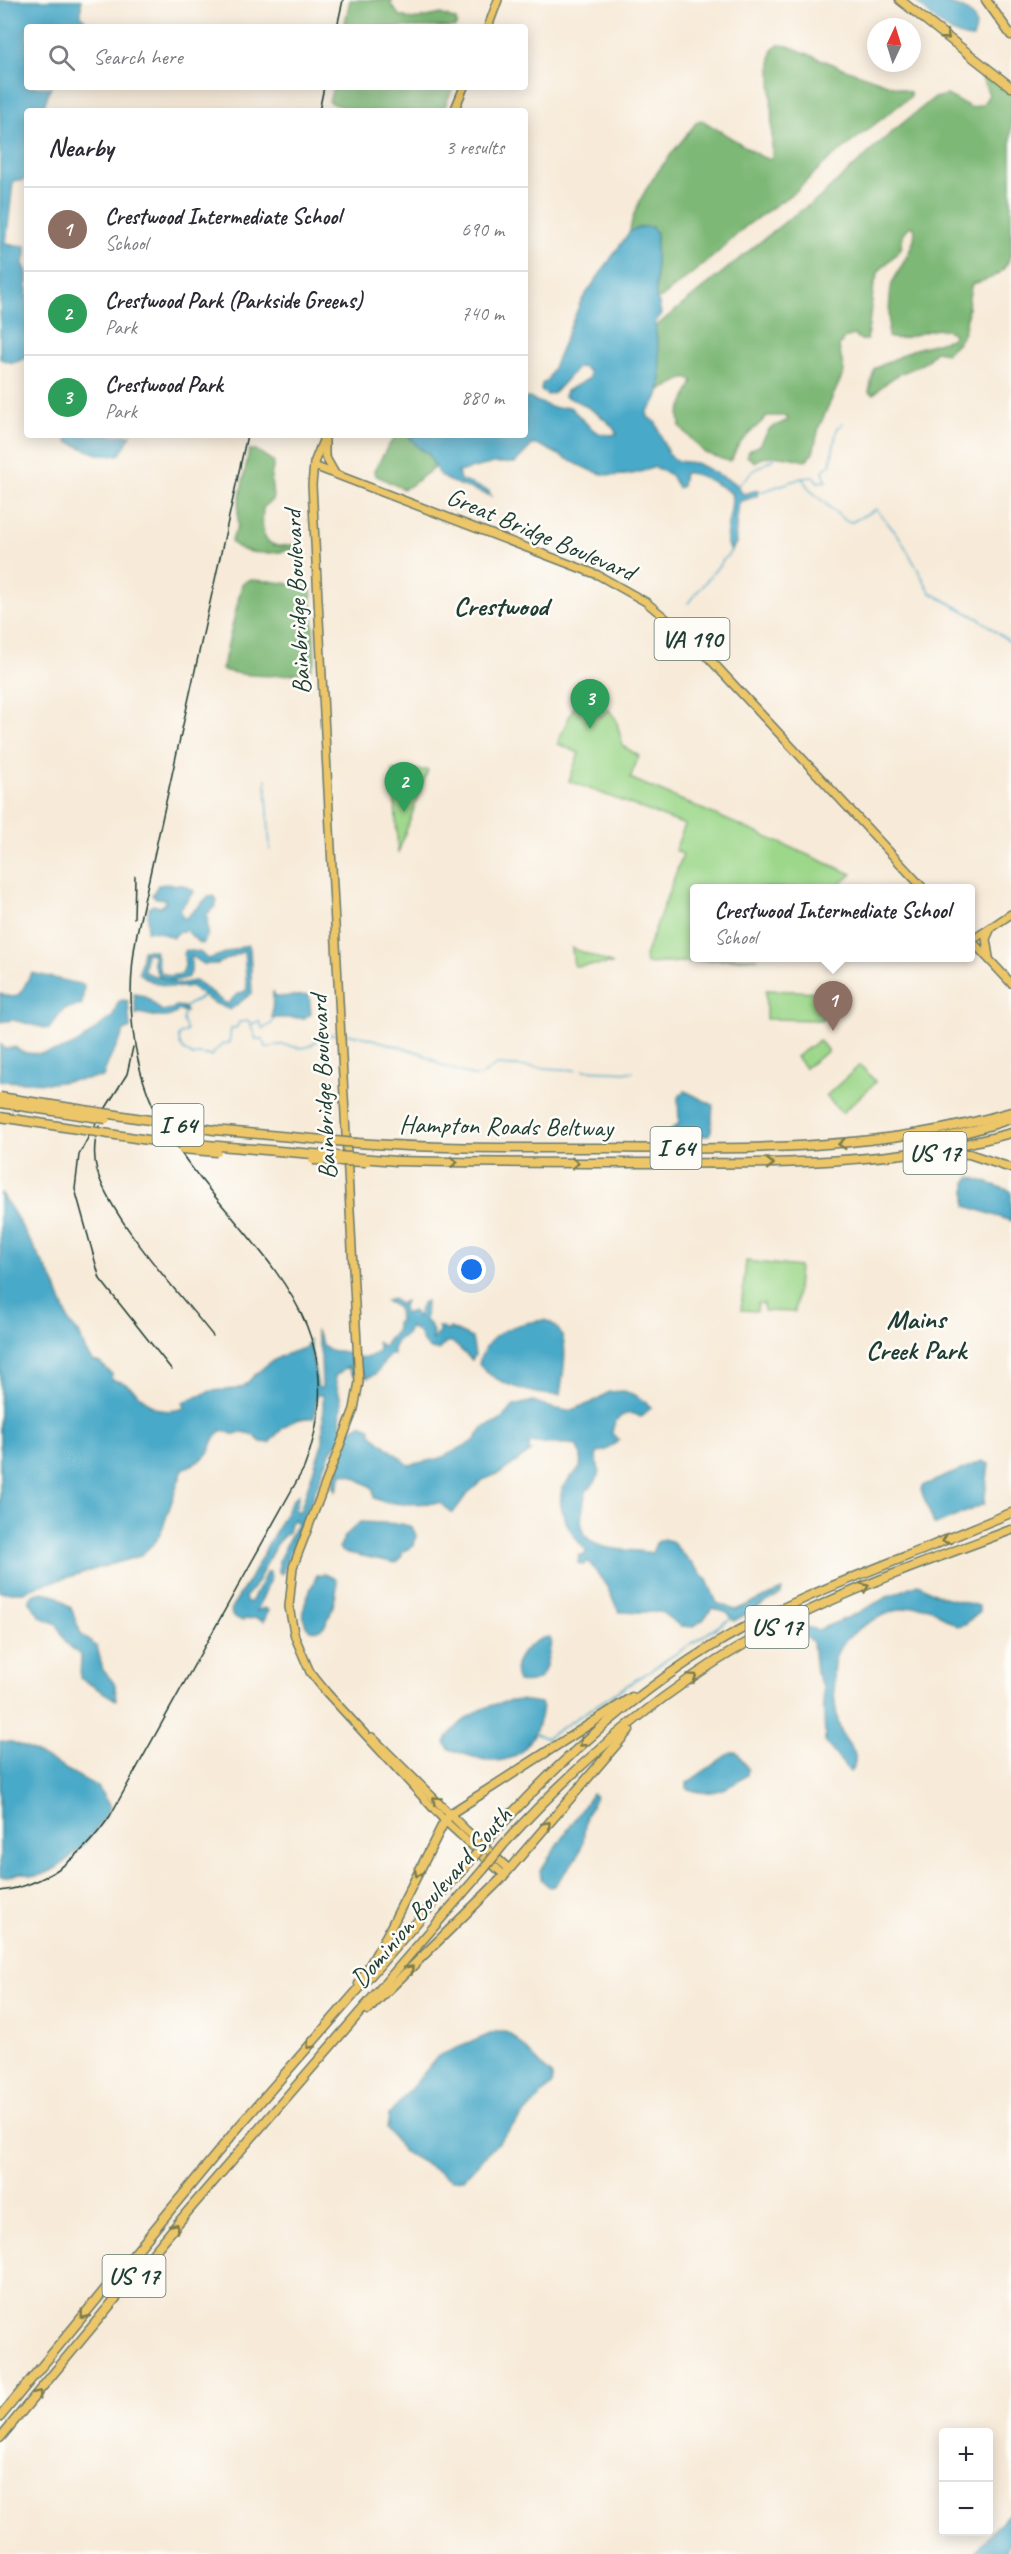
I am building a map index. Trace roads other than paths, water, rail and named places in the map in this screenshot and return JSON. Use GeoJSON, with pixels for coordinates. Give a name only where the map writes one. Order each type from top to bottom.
{"type":"FeatureCollection","features":[{"type":"Feature","properties":{"kind":"highway"},"geometry":{"type":"LineString","coordinates":[[900,0],[1011,87]]}},
{"type":"Feature","properties":{"kind":"highway"},"geometry":{"type":"LineString","coordinates":[[986,0],[1011,35]]}},
{"type":"Feature","properties":{"kind":"highway","name":"Hampton Roads Beltway"},"geometry":{"type":"LineString","coordinates":[[0,1097],[214,1130],[357,1145],[451,1147],[778,1148],[900,1138],[958,1127],[1011,1113]]}},
{"type":"Feature","properties":{"kind":"highway"},"geometry":{"type":"LineString","coordinates":[[0,1103],[204,1134],[357,1145]]}},
{"type":"Feature","properties":{"kind":"highway"},"geometry":{"type":"LineString","coordinates":[[0,1117],[148,1140],[396,1161]]}},
{"type":"Feature","properties":{"kind":"highway"},"geometry":{"type":"LineString","coordinates":[[900,1138],[927,1140],[1011,1119]]}},
{"type":"Feature","properties":{"kind":"highway","name":"Hampton Roads Beltway"},"geometry":{"type":"LineString","coordinates":[[0,1123],[110,1141],[198,1151],[355,1162],[787,1164],[858,1160],[902,1154],[951,1147],[1011,1133]]}},
{"type":"Feature","properties":{"kind":"highway"},"geometry":{"type":"LineString","coordinates":[[902,1154],[1011,1128]]}},
{"type":"Feature","properties":{"kind":"highway","name":"US 17"},"geometry":{"type":"LineString","coordinates":[[858,1160],[887,1161],[938,1153],[959,1153],[1011,1168]]}},
{"type":"Feature","properties":{"kind":"highway","name":"Dominion Boulevard South"},"geometry":{"type":"LineString","coordinates":[[0,2417],[227,2141],[492,1835],[563,1762],[610,1720],[661,1680],[740,1630],[800,1601],[1011,1513]]}},
{"type":"Feature","properties":{"kind":"highway","name":"Dominion Boulevard South"},"geometry":{"type":"LineString","coordinates":[[0,2438],[270,2116],[503,1845],[577,1769],[676,1688],[730,1653],[802,1613],[1011,1530]]}},
{"type":"Feature","properties":{"kind":"highway"},"geometry":{"type":"LineString","coordinates":[[349,2000],[387,1935],[447,1817],[661,1680]]}},
{"type":"Feature","properties":{"kind":"highway"},"geometry":{"type":"LineString","coordinates":[[323,2054],[506,1872],[645,1712]]}},
{"type":"Feature","properties":{"kind":"main road"},"geometry":{"type":"LineString","coordinates":[[489,24],[498,0]]}},
{"type":"Feature","properties":{"kind":"main road"},"geometry":{"type":"LineString","coordinates":[[455,108],[463,90]]}},
{"type":"Feature","properties":{"kind":"main road","name":"Bainbridge Boulevard"},"geometry":{"type":"LineString","coordinates":[[324,438],[314,466],[312,485],[359,1382],[356,1400],[346,1428],[298,1550],[291,1576],[289,1596],[292,1627],[302,1656],[320,1685],[447,1817],[506,1872]]}},
{"type":"Feature","properties":{"kind":"main road"},"geometry":{"type":"LineString","coordinates":[[325,438],[325,456],[336,474]]}},
{"type":"Feature","properties":{"kind":"main road","name":"Great Bridge Boulevard"},"geometry":{"type":"LineString","coordinates":[[314,466],[597,575],[646,602],[692,640],[920,884]]}},
{"type":"Feature","properties":{"kind":"main road"},"geometry":{"type":"LineString","coordinates":[[975,937],[1011,914]]}},
{"type":"Feature","properties":{"kind":"main road"},"geometry":{"type":"LineString","coordinates":[[989,960],[986,939],[993,926]]}},
{"type":"Feature","properties":{"kind":"main road"},"geometry":{"type":"LineString","coordinates":[[975,944],[1011,983]]}},
{"type":"Feature","properties":{"kind":"water"},"geometry":{"type":"Polygon","coordinates":[[[0,0],[81,0],[81,15],[86,22],[95,24],[24,24],[24,90],[50,90],[43,108],[24,108],[24,180],[15,180],[13,183],[6,244],[24,246],[24,359],[13,363],[0,359],[0,0]]]}},
{"type":"Feature","properties":{"kind":"water"},"geometry":{"type":"Polygon","coordinates":[[[914,0],[946,3],[967,11],[976,27],[973,38],[949,30],[914,0]]]}},
{"type":"Feature","properties":{"kind":"water"},"geometry":{"type":"Polygon","coordinates":[[[641,227],[652,227],[656,233],[656,299],[661,314],[655,323],[661,382],[659,393],[647,411],[648,417],[656,423],[668,454],[677,461],[696,463],[735,483],[743,494],[758,490],[757,496],[739,502],[736,543],[731,551],[727,530],[731,493],[702,477],[684,473],[682,486],[678,488],[671,475],[655,467],[637,473],[608,475],[582,467],[539,445],[532,445],[515,463],[494,463],[458,472],[460,480],[489,491],[491,496],[449,481],[438,473],[428,453],[419,448],[411,438],[528,438],[528,398],[553,408],[570,407],[590,428],[602,434],[617,434],[594,412],[564,396],[566,391],[588,379],[590,373],[585,368],[578,367],[554,393],[547,395],[541,390],[542,384],[548,380],[581,301],[630,231],[641,227]]]}},
{"type":"Feature","properties":{"kind":"water"},"geometry":{"type":"Polygon","coordinates":[[[67,438],[129,438],[120,454],[106,456],[68,442],[67,438]]]}},
{"type":"Feature","properties":{"kind":"water"},"geometry":{"type":"Polygon","coordinates":[[[158,885],[183,885],[194,891],[180,909],[183,918],[186,918],[209,896],[214,896],[217,900],[215,906],[207,914],[208,934],[203,944],[186,930],[177,933],[173,938],[159,932],[147,931],[149,908],[153,905],[160,907],[165,904],[165,899],[152,895],[158,885]]]}},
{"type":"Feature","properties":{"kind":"water"},"geometry":{"type":"Polygon","coordinates":[[[247,945],[250,948],[252,993],[230,1010],[212,1002],[191,986],[163,985],[139,973],[143,950],[155,950],[160,972],[170,976],[182,974],[186,950],[199,952],[209,959],[247,945]],[[244,951],[217,964],[204,964],[191,956],[191,972],[188,977],[173,981],[162,978],[158,974],[153,954],[146,953],[144,972],[178,984],[195,981],[228,1004],[236,995],[247,990],[244,951]]]}},
{"type":"Feature","properties":{"kind":"water"},"geometry":{"type":"Polygon","coordinates":[[[32,973],[84,985],[82,1005],[64,1009],[49,1029],[13,1020],[0,1022],[0,993],[13,997],[18,995],[32,973]]]}},
{"type":"Feature","properties":{"kind":"water"},"geometry":{"type":"Polygon","coordinates":[[[273,991],[276,997],[309,995],[311,1014],[304,1018],[272,1018],[273,991]]]}},
{"type":"Feature","properties":{"kind":"water"},"geometry":{"type":"Polygon","coordinates":[[[134,994],[145,996],[162,1011],[176,1006],[184,1007],[186,1012],[179,1010],[165,1017],[139,1013],[136,1015],[134,994]]]}},
{"type":"Feature","properties":{"kind":"water"},"geometry":{"type":"Polygon","coordinates":[[[128,1001],[130,1028],[124,1031],[103,1077],[51,1083],[0,1081],[0,1044],[5,1049],[15,1047],[20,1051],[37,1054],[65,1048],[79,1042],[113,1016],[118,1002],[128,1001]]]}},
{"type":"Feature","properties":{"kind":"water"},"geometry":{"type":"Polygon","coordinates":[[[685,1091],[713,1105],[711,1131],[708,1136],[669,1135],[669,1131],[679,1123],[678,1097],[685,1091]]]}},
{"type":"Feature","properties":{"kind":"water"},"geometry":{"type":"Polygon","coordinates":[[[971,1177],[1011,1191],[1011,1221],[966,1206],[966,1182],[971,1177]]]}},
{"type":"Feature","properties":{"kind":"water"},"geometry":{"type":"Polygon","coordinates":[[[0,1193],[54,1282],[70,1324],[79,1333],[86,1352],[93,1361],[100,1363],[112,1374],[111,1379],[124,1383],[150,1405],[164,1410],[185,1408],[183,1402],[211,1391],[244,1386],[271,1362],[305,1348],[309,1340],[318,1388],[322,1388],[321,1355],[316,1332],[329,1350],[365,1358],[370,1357],[379,1350],[377,1342],[383,1346],[397,1329],[398,1308],[386,1301],[393,1299],[399,1304],[405,1301],[404,1314],[413,1311],[417,1318],[422,1303],[426,1301],[425,1321],[430,1324],[433,1332],[432,1340],[440,1331],[438,1327],[447,1331],[450,1328],[472,1338],[475,1355],[472,1360],[452,1342],[447,1342],[438,1350],[430,1349],[423,1342],[419,1332],[410,1327],[405,1336],[398,1339],[393,1349],[394,1355],[390,1354],[376,1374],[367,1378],[362,1371],[359,1376],[353,1375],[348,1367],[335,1376],[341,1401],[340,1421],[343,1427],[350,1430],[361,1424],[370,1428],[371,1434],[409,1465],[441,1458],[474,1441],[484,1427],[498,1422],[514,1406],[533,1401],[568,1411],[591,1403],[609,1392],[624,1391],[637,1396],[651,1407],[641,1417],[635,1414],[621,1416],[615,1423],[612,1434],[620,1440],[596,1456],[599,1467],[598,1477],[587,1490],[584,1499],[581,1523],[585,1534],[592,1542],[602,1546],[652,1553],[656,1543],[663,1539],[671,1541],[707,1580],[717,1603],[735,1610],[782,1590],[781,1594],[734,1621],[728,1613],[712,1608],[704,1619],[693,1627],[680,1626],[661,1612],[619,1612],[606,1585],[588,1561],[584,1565],[578,1563],[579,1555],[585,1555],[586,1550],[574,1536],[564,1518],[562,1490],[580,1468],[581,1456],[576,1445],[530,1442],[529,1450],[531,1451],[502,1472],[483,1480],[467,1494],[453,1513],[440,1503],[384,1502],[374,1498],[373,1488],[351,1475],[342,1474],[335,1493],[335,1488],[332,1487],[344,1445],[338,1443],[331,1451],[282,1574],[279,1572],[279,1560],[297,1523],[294,1519],[290,1523],[288,1533],[277,1544],[257,1582],[245,1597],[247,1602],[251,1602],[267,1572],[270,1572],[271,1577],[257,1611],[264,1608],[268,1610],[264,1621],[256,1618],[241,1620],[232,1616],[231,1608],[248,1582],[293,1499],[299,1494],[295,1511],[300,1511],[323,1441],[323,1395],[317,1395],[314,1418],[293,1421],[269,1443],[261,1442],[244,1432],[235,1435],[222,1430],[200,1461],[183,1469],[163,1527],[156,1541],[140,1556],[24,1592],[0,1592],[0,1193]]]}},
{"type":"Feature","properties":{"kind":"water"},"geometry":{"type":"Polygon","coordinates":[[[544,1320],[554,1325],[563,1341],[565,1352],[560,1395],[528,1391],[505,1383],[479,1364],[488,1344],[503,1331],[544,1320]]]}},
{"type":"Feature","properties":{"kind":"water"},"geometry":{"type":"Polygon","coordinates":[[[982,1461],[989,1464],[984,1504],[934,1524],[921,1490],[922,1486],[982,1461]]]}},
{"type":"Feature","properties":{"kind":"water"},"geometry":{"type":"Polygon","coordinates":[[[360,1522],[402,1524],[412,1527],[416,1535],[414,1546],[403,1551],[396,1563],[343,1552],[339,1548],[345,1536],[360,1522]]]}},
{"type":"Feature","properties":{"kind":"water"},"geometry":{"type":"Polygon","coordinates":[[[325,1574],[336,1579],[337,1589],[334,1603],[324,1626],[318,1630],[310,1630],[304,1618],[305,1603],[317,1575],[325,1574]]]}},
{"type":"Feature","properties":{"kind":"water"},"geometry":{"type":"Polygon","coordinates":[[[918,1584],[940,1596],[979,1606],[979,1612],[965,1624],[957,1626],[934,1610],[914,1607],[885,1615],[857,1630],[846,1640],[838,1651],[833,1678],[839,1724],[842,1734],[855,1755],[850,1772],[825,1742],[823,1687],[816,1673],[813,1642],[795,1630],[803,1626],[818,1630],[918,1584]]]}},
{"type":"Feature","properties":{"kind":"water"},"geometry":{"type":"Polygon","coordinates":[[[43,1592],[56,1595],[71,1608],[81,1634],[97,1647],[103,1670],[115,1684],[116,1700],[80,1678],[81,1656],[66,1643],[57,1624],[40,1617],[29,1600],[34,1594],[43,1592]]]}},
{"type":"Feature","properties":{"kind":"water"},"geometry":{"type":"Polygon","coordinates":[[[550,1637],[550,1649],[543,1674],[532,1682],[518,1682],[516,1666],[523,1652],[543,1638],[550,1637]]]}},
{"type":"Feature","properties":{"kind":"water"},"geometry":{"type":"Polygon","coordinates":[[[520,1700],[541,1703],[542,1706],[534,1735],[515,1756],[495,1761],[483,1760],[449,1749],[445,1743],[454,1730],[470,1716],[498,1703],[520,1700]]]}},
{"type":"Feature","properties":{"kind":"water"},"geometry":{"type":"Polygon","coordinates":[[[0,1741],[12,1742],[29,1749],[98,1787],[110,1807],[79,1849],[47,1873],[34,1876],[23,1873],[0,1877],[0,1741]]]}},
{"type":"Feature","properties":{"kind":"water"},"geometry":{"type":"Polygon","coordinates":[[[731,1752],[737,1752],[748,1769],[747,1775],[726,1788],[711,1792],[687,1788],[687,1783],[731,1752]]]}},
{"type":"Feature","properties":{"kind":"water"},"geometry":{"type":"Polygon","coordinates":[[[592,1794],[596,1797],[586,1816],[583,1842],[578,1856],[554,1886],[549,1887],[541,1879],[540,1871],[592,1794]]]}},
{"type":"Feature","properties":{"kind":"water"},"geometry":{"type":"Polygon","coordinates":[[[495,2032],[512,2035],[552,2076],[552,2084],[464,2179],[452,2180],[403,2151],[387,2129],[389,2115],[438,2056],[495,2032]]]}},
{"type":"Feature","properties":{"kind":"water"},"geometry":{"type":"Polygon","coordinates":[[[1011,2511],[1011,2539],[1005,2554],[972,2554],[988,2536],[993,2536],[993,2531],[1011,2511]]]}},
{"type":"Feature","properties":{"kind":"waterway"},"geometry":{"type":"LineString","coordinates":[[802,478],[814,477],[818,482],[826,481],[823,470],[830,465],[837,429],[843,423]]}},
{"type":"Feature","properties":{"kind":"waterway"},"geometry":{"type":"LineString","coordinates":[[736,487],[754,470],[775,458]]}},
{"type":"Feature","properties":{"kind":"waterway"},"geometry":{"type":"LineString","coordinates":[[758,493],[802,478],[810,490],[844,520],[852,522],[876,509],[900,538],[931,593],[981,620],[1011,643]]}},
{"type":"Feature","properties":{"kind":"waterway"},"geometry":{"type":"LineString","coordinates":[[688,603],[731,551]]}},
{"type":"Feature","properties":{"kind":"waterway"},"geometry":{"type":"LineString","coordinates":[[266,779],[270,850]]}},
{"type":"Feature","properties":{"kind":"waterway"},"geometry":{"type":"LineString","coordinates":[[185,1007],[203,996]]}},
{"type":"Feature","properties":{"kind":"waterway"},"geometry":{"type":"LineString","coordinates":[[184,1013],[183,1020],[187,1031],[179,1035],[180,1042],[184,1050],[193,1056],[200,1054],[211,1056],[222,1044],[229,1043],[231,1029],[237,1027],[239,1022],[249,1021],[256,1039],[263,1039],[265,1047],[268,1048],[276,1045],[307,1047],[321,1036],[336,1035]]}},
{"type":"Feature","properties":{"kind":"waterway"},"geometry":{"type":"LineString","coordinates":[[252,1024],[259,1021],[263,1029],[274,1019]]}},
{"type":"Feature","properties":{"kind":"waterway"},"geometry":{"type":"LineString","coordinates":[[345,1034],[365,1037],[421,1053],[443,1066],[473,1076],[481,1076],[496,1065],[576,1070]]}},
{"type":"Feature","properties":{"kind":"waterway"},"geometry":{"type":"LineString","coordinates":[[583,1070],[633,1072]]}},
{"type":"Feature","properties":{"kind":"waterway"},"geometry":{"type":"LineString","coordinates":[[536,1734],[546,1738],[731,1618]]}},
{"type":"Feature","properties":{"kind":"railway"},"geometry":{"type":"LineString","coordinates":[[338,24],[343,0]]}},
{"type":"Feature","properties":{"kind":"railway"},"geometry":{"type":"LineString","coordinates":[[320,108],[323,90]]}},
{"type":"Feature","properties":{"kind":"railway"},"geometry":{"type":"LineString","coordinates":[[0,1891],[34,1882],[63,1866],[89,1843],[110,1816],[304,1468],[318,1413],[317,1364],[305,1321],[283,1282],[193,1169],[164,1127],[144,1082],[137,1057],[131,1007],[133,957],[137,933],[246,438]]}},
{"type":"Feature","properties":{"kind":"railway"},"geometry":{"type":"LineString","coordinates":[[134,918],[135,876]]}},
{"type":"Feature","properties":{"kind":"railway"},"geometry":{"type":"LineString","coordinates":[[133,1047],[127,1074],[79,1155],[75,1189],[100,1279],[172,1370]]}},
{"type":"Feature","properties":{"kind":"railway"},"geometry":{"type":"LineString","coordinates":[[99,1126],[95,1143],[95,1160],[105,1191],[131,1234],[213,1336]]}},
{"type":"Feature","properties":{"kind":"place","name":"Crestwood Park"},"geometry":{"type":"Point","coordinates":[590,729]}},
{"type":"Feature","properties":{"kind":"place","name":"Crestwood Park (Parkside Greens)"},"geometry":{"type":"Point","coordinates":[404,812]}},
{"type":"Feature","properties":{"kind":"place","name":"Crestwood Intermediate School"},"geometry":{"type":"Point","coordinates":[833,1031]}},
{"type":"Feature","properties":{"kind":"district","name":"Crestwood"},"geometry":{"type":"Point","coordinates":[501,606]}},
{"type":"Feature","properties":{"kind":"district","name":"Mains Creek Park"},"geometry":{"type":"Point","coordinates":[916,1334]}}]}
